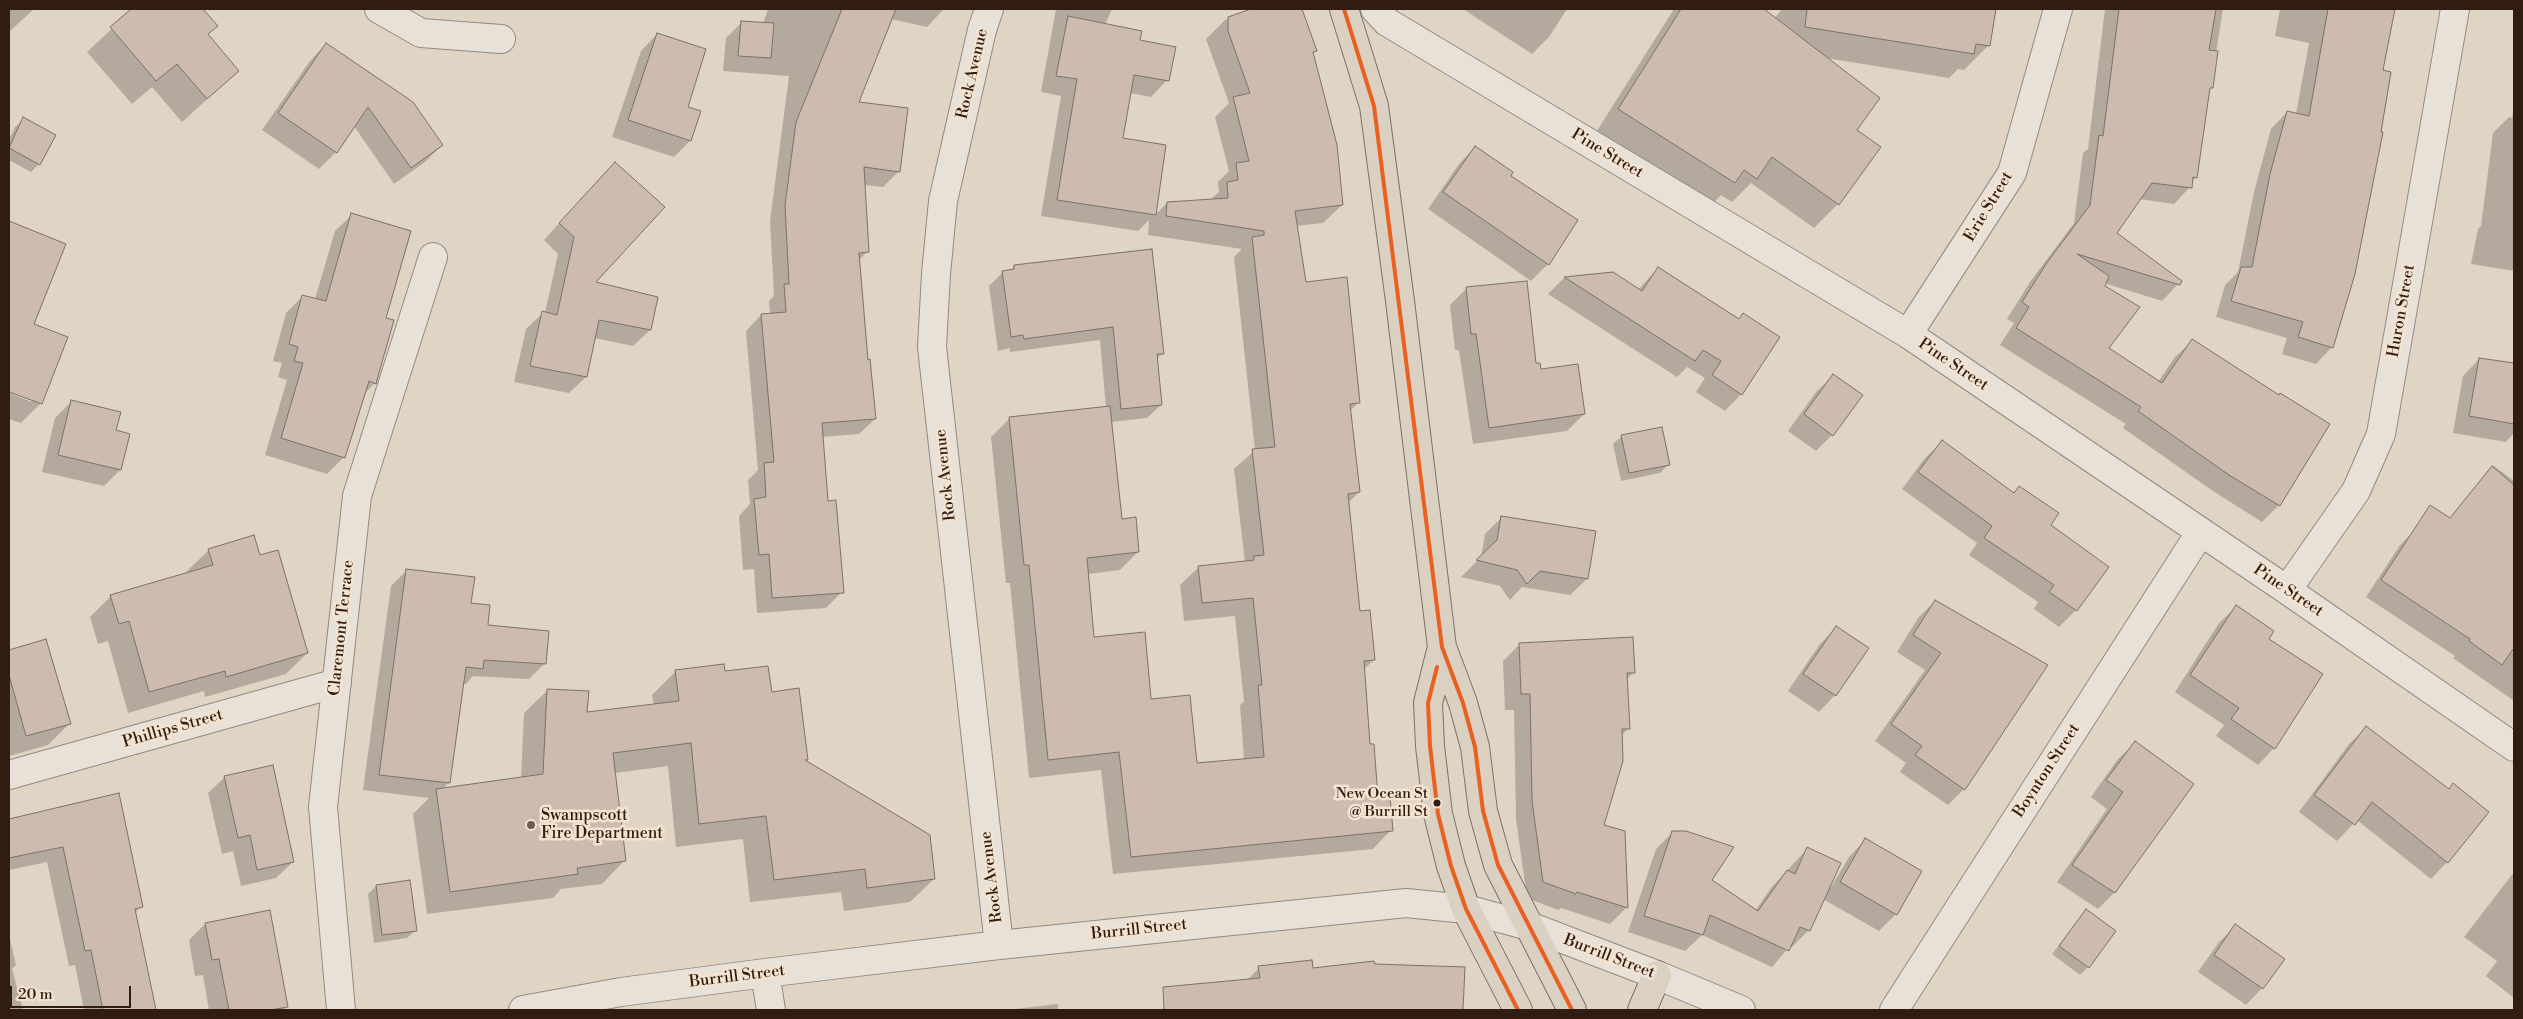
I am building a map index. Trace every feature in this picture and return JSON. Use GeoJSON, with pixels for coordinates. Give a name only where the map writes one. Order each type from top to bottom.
{"type":"FeatureCollection","features":[{"type":"Feature","properties":{"kind":"highway"},"geometry":{"type":"LineString","coordinates":[[1344,9],[1374,106],[1442,647],[1463,703],[1475,747],[1483,811],[1498,865],[1572,1010]]}},
{"type":"Feature","properties":{"kind":"highway"},"geometry":{"type":"LineString","coordinates":[[1442,647],[1428,703],[1430,746],[1438,814],[1451,866],[1466,909],[1518,1010]]}},
{"type":"Feature","properties":{"kind":"highway"},"geometry":{"type":"LineString","coordinates":[[1642,1010],[1657,975]]}},
{"type":"Feature","properties":{"kind":"street"},"geometry":{"type":"LineString","coordinates":[[379,9],[422,33],[501,40]]}},
{"type":"Feature","properties":{"kind":"street","name":"Rock Avenue"},"geometry":{"type":"LineString","coordinates":[[989,9],[982,30],[944,201],[936,274],[932,347],[999,945]]}},
{"type":"Feature","properties":{"kind":"street","name":"Pine Street"},"geometry":{"type":"LineString","coordinates":[[1375,9],[1387,22],[1908,334],[2287,590],[2514,747]]}},
{"type":"Feature","properties":{"kind":"street","name":"Erie Street"},"geometry":{"type":"LineString","coordinates":[[1908,334],[2012,174],[2058,9]]}},
{"type":"Feature","properties":{"kind":"street","name":"Huron Street"},"geometry":{"type":"LineString","coordinates":[[2287,590],[2356,491],[2381,434],[2456,9]]}},
{"type":"Feature","properties":{"kind":"street","name":"Claremont Terrace"},"geometry":{"type":"LineString","coordinates":[[341,1010],[323,807],[357,496],[433,257]]}},
{"type":"Feature","properties":{"kind":"street","name":"Boynton Street"},"geometry":{"type":"LineString","coordinates":[[1894,1010],[2200,533]]}},
{"type":"Feature","properties":{"kind":"street","name":"Phillips Street"},"geometry":{"type":"LineString","coordinates":[[9,775],[336,683]]}},
{"type":"Feature","properties":{"kind":"street","name":"Burrill Street"},"geometry":{"type":"LineString","coordinates":[[523,1010],[621,992],[765,973],[999,945],[1406,902],[1466,909],[1528,926],[1657,975],[1740,1010]]}},
{"type":"Feature","properties":{"kind":"street"},"geometry":{"type":"LineString","coordinates":[[765,973],[771,1010]]}},
{"type":"Feature","properties":{"kind":"building"},"geometry":{"type":"Polygon","coordinates":[[[131,9],[203,9],[218,26],[208,34],[239,71],[207,99],[177,64],[156,81],[110,27],[131,9]]]}},
{"type":"Feature","properties":{"kind":"building"},"geometry":{"type":"Polygon","coordinates":[[[842,9],[896,9],[859,102],[908,108],[900,172],[864,167],[869,252],[859,253],[868,360],[870,359],[876,419],[822,423],[828,501],[836,500],[844,593],[772,598],[769,554],[759,555],[754,499],[766,497],[764,463],[774,462],[761,314],[786,312],[784,284],[789,284],[785,205],[796,122],[842,9]]]}},
{"type":"Feature","properties":{"kind":"building"},"geometry":{"type":"Polygon","coordinates":[[[1251,9],[1302,9],[1317,51],[1313,52],[1337,145],[1343,205],[1295,211],[1306,282],[1347,277],[1360,403],[1350,404],[1360,492],[1348,494],[1360,611],[1370,610],[1375,660],[1364,661],[1370,744],[1374,744],[1378,798],[1390,797],[1393,831],[1131,857],[1119,752],[1048,760],[1029,565],[1024,565],[1009,417],[1110,406],[1122,519],[1136,517],[1139,552],[1087,558],[1094,637],[1145,632],[1151,699],[1190,695],[1197,763],[1264,757],[1258,685],[1262,685],[1253,598],[1202,603],[1198,566],[1254,560],[1254,556],[1264,555],[1252,449],[1275,447],[1252,237],[1264,235],[1264,231],[1166,216],[1167,202],[1228,198],[1227,182],[1238,180],[1236,163],[1249,161],[1233,97],[1250,93],[1228,31],[1228,17],[1251,9]]]}},
{"type":"Feature","properties":{"kind":"building"},"geometry":{"type":"Polygon","coordinates":[[[1681,9],[1764,9],[1880,98],[1857,130],[1881,147],[1839,205],[1772,157],[1757,179],[1744,170],[1735,183],[1618,109],[1681,9]]]}},
{"type":"Feature","properties":{"kind":"building"},"geometry":{"type":"Polygon","coordinates":[[[1807,9],[1996,9],[1990,46],[1976,44],[1974,54],[1805,27],[1807,9]]]}},
{"type":"Feature","properties":{"kind":"building"},"geometry":{"type":"Polygon","coordinates":[[[2119,9],[2216,9],[2209,50],[2218,51],[2213,88],[2210,88],[2197,178],[2193,177],[2192,188],[2152,183],[2117,233],[2182,281],[2180,285],[2077,254],[2109,276],[2105,286],[2140,307],[2109,348],[2162,383],[2192,339],[2279,395],[2280,393],[2330,424],[2280,506],[2229,475],[2138,411],[2141,407],[2016,328],[2029,307],[2022,302],[2046,264],[2090,205],[2099,135],[2103,136],[2119,9]]]}},
{"type":"Feature","properties":{"kind":"building"},"geometry":{"type":"Polygon","coordinates":[[[2328,9],[2395,9],[2383,70],[2391,72],[2381,132],[2383,132],[2355,274],[2333,348],[2298,337],[2303,322],[2231,301],[2241,267],[2252,267],[2270,174],[2287,111],[2309,116],[2328,9]]]}},
{"type":"Feature","properties":{"kind":"building"},"geometry":{"type":"Polygon","coordinates":[[[1068,16],[1142,31],[1140,40],[1176,47],[1169,81],[1134,75],[1123,138],[1166,145],[1156,215],[1057,200],[1077,79],[1056,76],[1068,16]]]}},
{"type":"Feature","properties":{"kind":"building"},"geometry":{"type":"Polygon","coordinates":[[[741,21],[774,23],[771,58],[738,56],[741,21]]]}},
{"type":"Feature","properties":{"kind":"building"},"geometry":{"type":"Polygon","coordinates":[[[657,33],[706,49],[688,107],[701,111],[691,141],[628,120],[657,33]]]}},
{"type":"Feature","properties":{"kind":"building"},"geometry":{"type":"Polygon","coordinates":[[[326,43],[413,102],[443,145],[411,168],[368,107],[337,153],[278,113],[326,43]]]}},
{"type":"Feature","properties":{"kind":"building"},"geometry":{"type":"Polygon","coordinates":[[[23,117],[56,135],[40,165],[9,148],[23,117]]]}},
{"type":"Feature","properties":{"kind":"building"},"geometry":{"type":"Polygon","coordinates":[[[1475,146],[1513,172],[1511,176],[1578,220],[1549,265],[1443,192],[1475,146]]]}},
{"type":"Feature","properties":{"kind":"building"},"geometry":{"type":"Polygon","coordinates":[[[615,162],[665,207],[596,282],[658,297],[651,330],[599,320],[587,377],[530,366],[542,311],[557,315],[574,237],[559,223],[615,162]]]}},
{"type":"Feature","properties":{"kind":"building"},"geometry":{"type":"Polygon","coordinates":[[[351,213],[411,231],[386,318],[394,320],[376,384],[369,381],[345,458],[281,438],[303,363],[294,361],[298,347],[289,344],[302,295],[326,301],[351,213]]]}},
{"type":"Feature","properties":{"kind":"building"},"geometry":{"type":"Polygon","coordinates":[[[9,221],[66,244],[34,324],[68,337],[42,404],[9,392],[9,221]]]}},
{"type":"Feature","properties":{"kind":"building"},"geometry":{"type":"Polygon","coordinates":[[[1152,249],[1164,354],[1157,354],[1162,405],[1121,409],[1113,327],[1024,339],[1023,335],[1011,337],[1002,271],[1014,269],[1014,265],[1152,249]]]}},
{"type":"Feature","properties":{"kind":"building"},"geometry":{"type":"Polygon","coordinates":[[[1658,267],[1739,319],[1743,313],[1780,337],[1742,395],[1712,375],[1721,361],[1703,350],[1695,361],[1564,277],[1613,272],[1642,291],[1658,267]]]}},
{"type":"Feature","properties":{"kind":"building"},"geometry":{"type":"Polygon","coordinates":[[[1527,281],[1536,363],[1540,363],[1541,369],[1578,364],[1585,414],[1489,428],[1476,334],[1471,334],[1466,287],[1527,281]]]}},
{"type":"Feature","properties":{"kind":"building"},"geometry":{"type":"Polygon","coordinates":[[[2479,358],[2514,363],[2514,424],[2469,416],[2479,358]]]}},
{"type":"Feature","properties":{"kind":"building"},"geometry":{"type":"Polygon","coordinates":[[[1833,374],[1863,395],[1833,436],[1804,414],[1833,374]]]}},
{"type":"Feature","properties":{"kind":"building"},"geometry":{"type":"Polygon","coordinates":[[[71,400],[121,412],[116,430],[130,434],[121,470],[58,455],[71,400]]]}},
{"type":"Feature","properties":{"kind":"building"},"geometry":{"type":"Polygon","coordinates":[[[1662,427],[1670,465],[1629,473],[1621,435],[1662,427]]]}},
{"type":"Feature","properties":{"kind":"building"},"geometry":{"type":"Polygon","coordinates":[[[1942,440],[2014,493],[2019,486],[2059,513],[2051,525],[2109,567],[2077,611],[2049,592],[2054,585],[1984,538],[1992,526],[1918,472],[1942,440]]]}},
{"type":"Feature","properties":{"kind":"building"},"geometry":{"type":"Polygon","coordinates":[[[2492,466],[2514,485],[2514,648],[2502,665],[2469,641],[2470,639],[2381,580],[2430,505],[2450,518],[2492,466]]]}},
{"type":"Feature","properties":{"kind":"building"},"geometry":{"type":"Polygon","coordinates":[[[1501,516],[1596,531],[1588,579],[1540,571],[1527,584],[1517,570],[1476,560],[1497,540],[1501,516]]]}},
{"type":"Feature","properties":{"kind":"building"},"geometry":{"type":"Polygon","coordinates":[[[254,535],[260,555],[278,550],[308,653],[226,677],[225,671],[149,692],[129,621],[119,624],[110,595],[213,565],[208,549],[254,535]]]}},
{"type":"Feature","properties":{"kind":"building"},"geometry":{"type":"Polygon","coordinates":[[[406,569],[475,577],[471,603],[490,605],[488,625],[549,631],[546,664],[484,660],[483,669],[466,667],[450,783],[379,775],[406,569]]]}},
{"type":"Feature","properties":{"kind":"building"},"geometry":{"type":"Polygon","coordinates":[[[1935,600],[2048,665],[1965,790],[1915,755],[1922,746],[1891,724],[1941,653],[1913,635],[1935,600]]]}},
{"type":"Feature","properties":{"kind":"building"},"geometry":{"type":"Polygon","coordinates":[[[2236,605],[2274,631],[2269,639],[2323,674],[2275,749],[2231,719],[2239,708],[2190,675],[2236,605]]]}},
{"type":"Feature","properties":{"kind":"building"},"geometry":{"type":"Polygon","coordinates":[[[1836,626],[1869,648],[1836,696],[1803,674],[1836,626]]]}},
{"type":"Feature","properties":{"kind":"building"},"geometry":{"type":"Polygon","coordinates":[[[1633,637],[1635,673],[1627,673],[1630,729],[1622,729],[1623,761],[1604,825],[1625,831],[1628,908],[1577,892],[1576,894],[1543,882],[1532,801],[1530,694],[1521,694],[1519,643],[1633,637]]]}},
{"type":"Feature","properties":{"kind":"building"},"geometry":{"type":"Polygon","coordinates":[[[46,639],[71,724],[26,736],[9,675],[9,650],[46,639]]]}},
{"type":"Feature","properties":{"kind":"building"},"geometry":{"type":"Polygon","coordinates":[[[724,664],[725,671],[768,666],[772,692],[799,688],[808,760],[805,760],[930,835],[935,879],[867,888],[865,869],[774,880],[766,816],[699,824],[691,743],[613,753],[626,861],[577,868],[578,874],[450,892],[436,789],[543,774],[547,689],[589,691],[587,712],[679,701],[675,670],[724,664]]]}},
{"type":"Feature","properties":{"kind":"building"},"geometry":{"type":"Polygon","coordinates":[[[2366,726],[2449,789],[2453,783],[2489,812],[2448,863],[2372,802],[2355,825],[2314,795],[2366,726]]]}},
{"type":"Feature","properties":{"kind":"building"},"geometry":{"type":"Polygon","coordinates":[[[2135,741],[2194,784],[2115,893],[2072,865],[2123,792],[2106,780],[2135,741]]]}},
{"type":"Feature","properties":{"kind":"building"},"geometry":{"type":"Polygon","coordinates":[[[273,765],[294,862],[257,870],[250,835],[238,838],[224,776],[273,765]]]}},
{"type":"Feature","properties":{"kind":"building"},"geometry":{"type":"Polygon","coordinates":[[[119,793],[143,907],[135,909],[156,1010],[103,1010],[91,950],[85,951],[63,847],[9,858],[9,819],[119,793]]]}},
{"type":"Feature","properties":{"kind":"building"},"geometry":{"type":"Polygon","coordinates":[[[1672,831],[1686,831],[1734,847],[1712,880],[1758,911],[1787,870],[1795,874],[1807,847],[1841,863],[1810,931],[1800,927],[1789,951],[1710,915],[1703,935],[1644,916],[1672,831]]]}},
{"type":"Feature","properties":{"kind":"building"},"geometry":{"type":"Polygon","coordinates":[[[1865,838],[1922,871],[1897,915],[1840,882],[1865,838]]]}},
{"type":"Feature","properties":{"kind":"building"},"geometry":{"type":"Polygon","coordinates":[[[410,880],[417,931],[382,935],[376,885],[410,880]]]}},
{"type":"Feature","properties":{"kind":"building"},"geometry":{"type":"Polygon","coordinates":[[[2086,909],[2116,931],[2089,968],[2059,946],[2086,909]]]}},
{"type":"Feature","properties":{"kind":"building"},"geometry":{"type":"Polygon","coordinates":[[[270,910],[288,1007],[270,1010],[229,1010],[219,959],[212,960],[205,923],[270,910]]]}},
{"type":"Feature","properties":{"kind":"building"},"geometry":{"type":"Polygon","coordinates":[[[2235,924],[2285,959],[2263,989],[2214,955],[2235,924]]]}},
{"type":"Feature","properties":{"kind":"building"},"geometry":{"type":"Polygon","coordinates":[[[1312,960],[1313,968],[1374,961],[1375,964],[1465,967],[1463,1010],[1164,1010],[1163,987],[1260,978],[1258,966],[1312,960]]]}},
{"type":"Feature","properties":{"kind":"transit line"},"geometry":{"type":"LineString","coordinates":[[1344,9],[1374,106],[1442,647],[1463,703],[1475,747],[1483,811],[1498,865],[1572,1010]]}},
{"type":"Feature","properties":{"kind":"transit line"},"geometry":{"type":"LineString","coordinates":[[1437,667],[1428,703],[1430,746],[1438,814],[1451,866],[1466,909],[1518,1010]]}},
{"type":"Feature","properties":{"kind":"place","name":"New Ocean St @ Burrill St"},"geometry":{"type":"Point","coordinates":[1437,803]}},
{"type":"Feature","properties":{"kind":"place","name":"Swampscott Fire Department"},"geometry":{"type":"Point","coordinates":[531,825]}}]}
